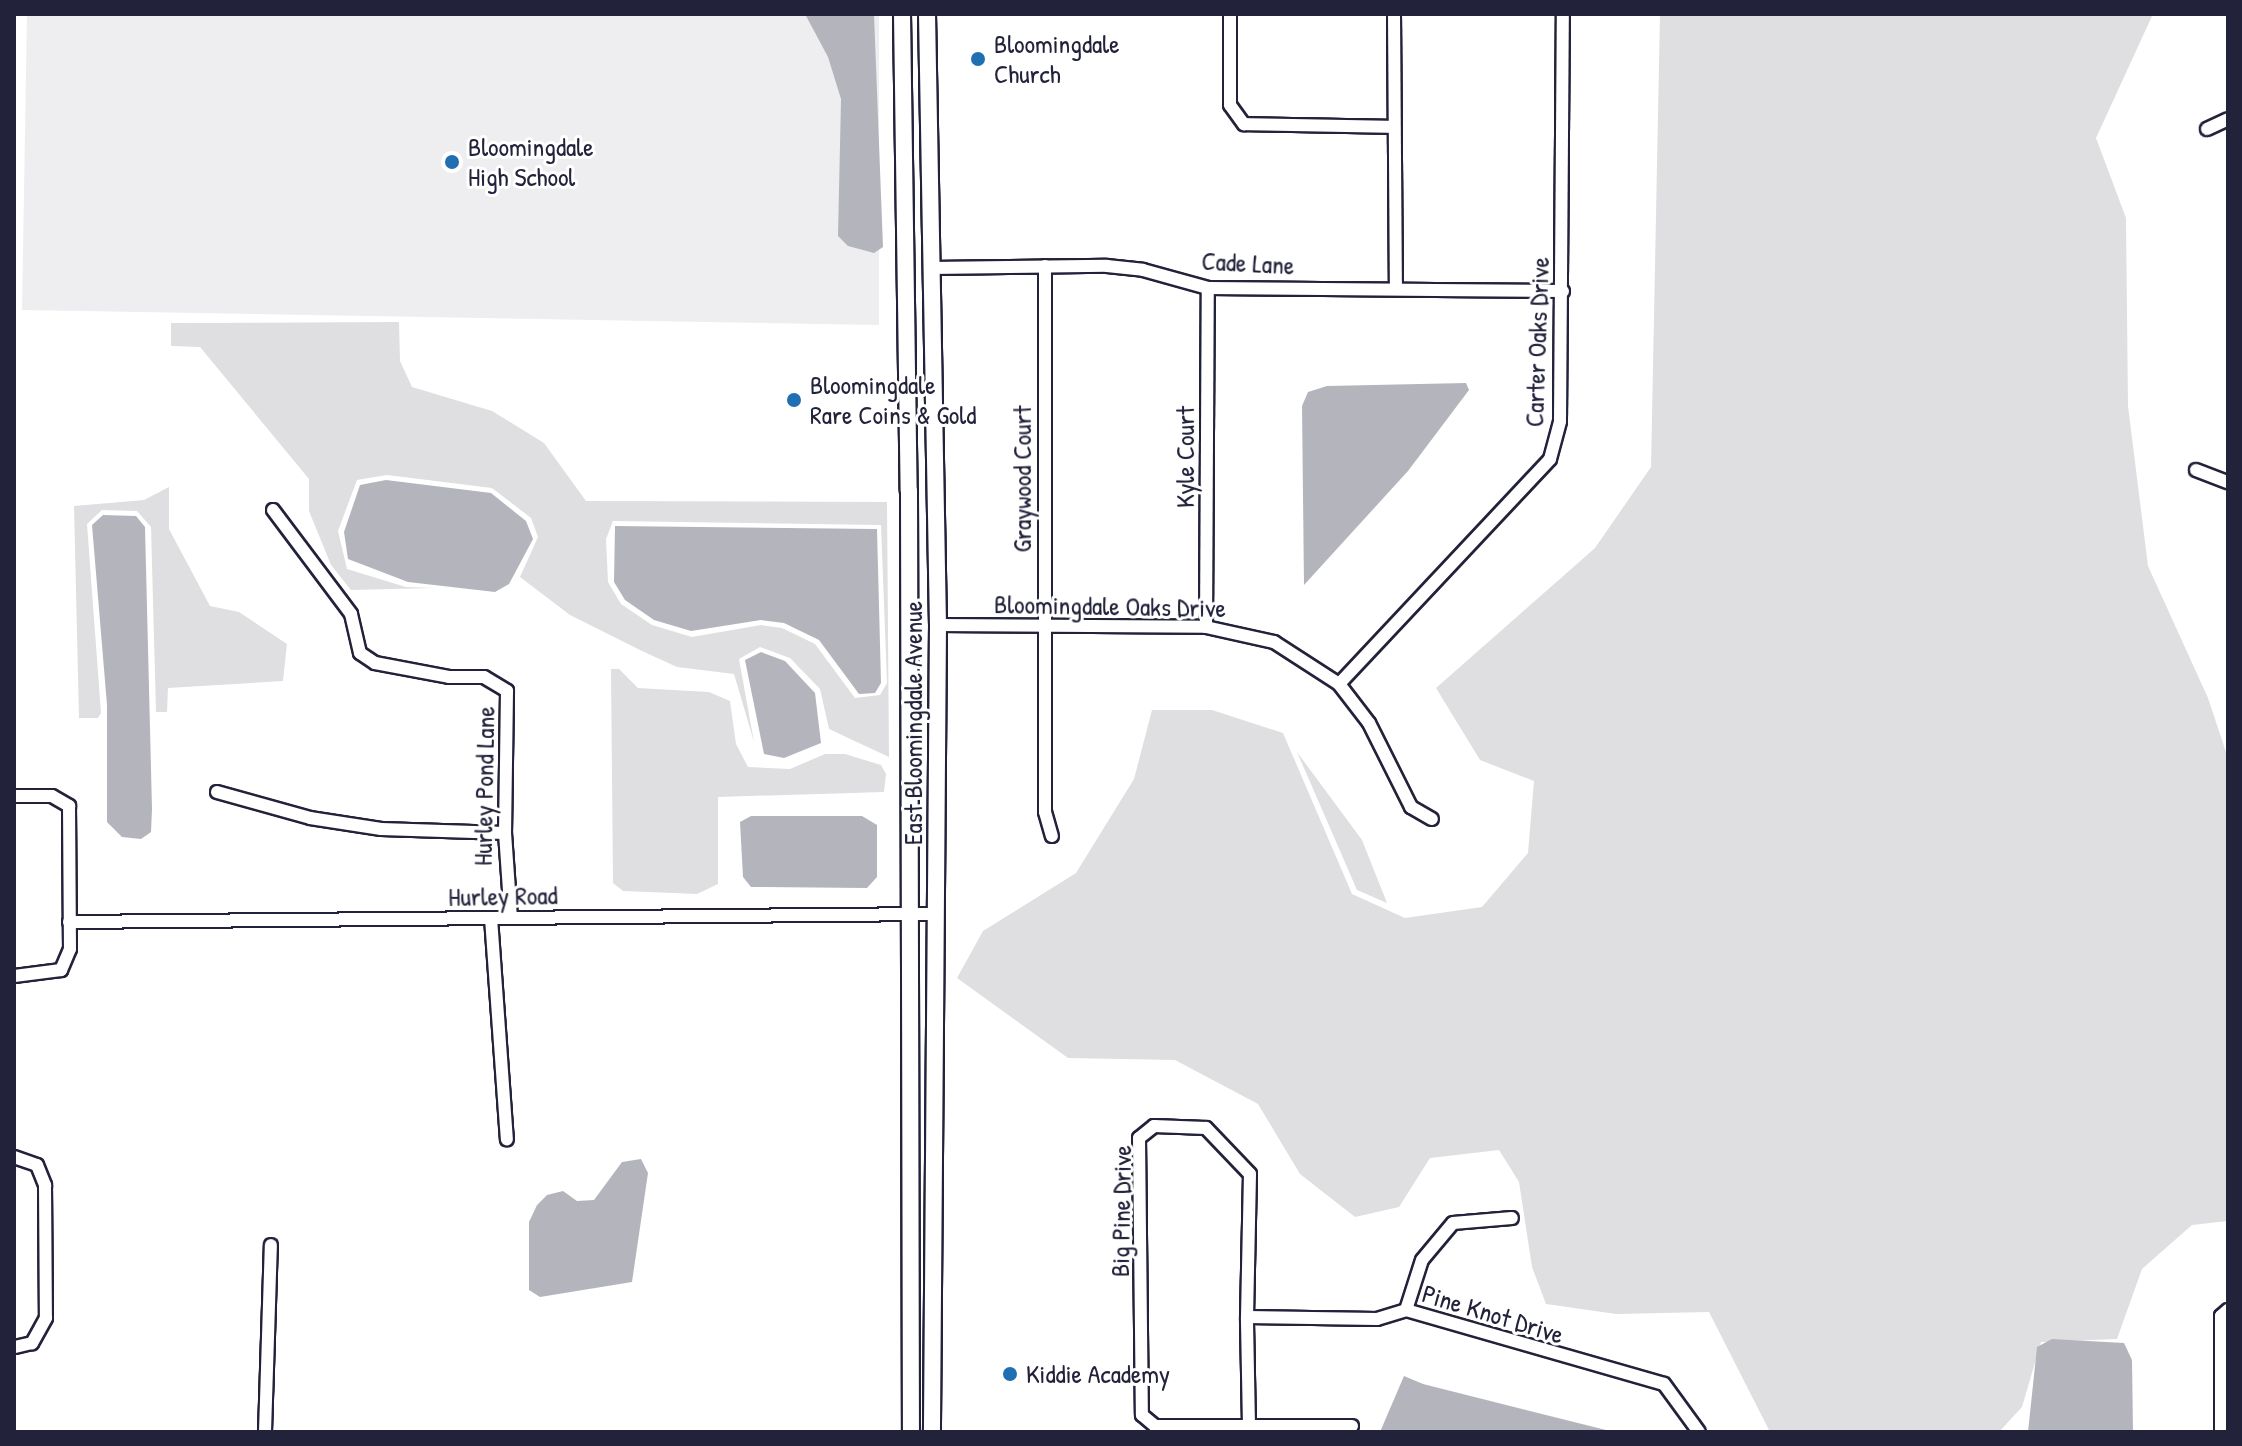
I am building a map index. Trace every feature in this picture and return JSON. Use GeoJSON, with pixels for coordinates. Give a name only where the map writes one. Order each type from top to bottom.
{"type":"FeatureCollection","features":[{"type":"Feature","properties":{"kind":"main road","name":"East Bloomingdale Avenue"},"geometry":{"type":"LineString","coordinates":[[902,14],[909,491],[911,1432]]}},
{"type":"Feature","properties":{"kind":"main road","name":"East Bloomingdale Avenue"},"geometry":{"type":"LineString","coordinates":[[927,14],[938,625],[932,1432]]}},
{"type":"Feature","properties":{"kind":"main road"},"geometry":{"type":"LineString","coordinates":[[906,268],[931,268]]}},
{"type":"Feature","properties":{"kind":"main road"},"geometry":{"type":"LineString","coordinates":[[909,491],[936,503]]}},
{"type":"Feature","properties":{"kind":"street"},"geometry":{"type":"LineString","coordinates":[[1230,14],[1230,105],[1244,124],[1394,127]]}},
{"type":"Feature","properties":{"kind":"street"},"geometry":{"type":"LineString","coordinates":[[1394,14],[1396,289]]}},
{"type":"Feature","properties":{"kind":"street","name":"Carter Oaks Drive"},"geometry":{"type":"LineString","coordinates":[[1339,684],[1550,459],[1560,421],[1563,14]]}},
{"type":"Feature","properties":{"kind":"street"},"geometry":{"type":"LineString","coordinates":[[2207,129],[2228,119]]}},
{"type":"Feature","properties":{"kind":"street","name":"Cade Lane"},"geometry":{"type":"LineString","coordinates":[[931,268],[1045,266],[1143,270],[1208,288],[1563,291]]}},
{"type":"Feature","properties":{"kind":"street","name":"Graywood Court"},"geometry":{"type":"LineString","coordinates":[[1045,266],[1045,812],[1052,836]]}},
{"type":"Feature","properties":{"kind":"street","name":"Kyle Court"},"geometry":{"type":"LineString","coordinates":[[1206,627],[1208,288]]}},
{"type":"Feature","properties":{"kind":"street"},"geometry":{"type":"LineString","coordinates":[[2196,470],[2228,482]]}},
{"type":"Feature","properties":{"kind":"street","name":"Hurley Pond Lane"},"geometry":{"type":"LineString","coordinates":[[273,510],[351,614],[360,653],[375,663],[449,677],[484,677],[507,691],[505,833],[511,918]]}},
{"type":"Feature","properties":{"kind":"street","name":"Bloomingdale Oaks Drive"},"geometry":{"type":"LineString","coordinates":[[938,625],[1206,627],[1274,642],[1339,684],[1369,723],[1411,807],[1432,819]]}},
{"type":"Feature","properties":{"kind":"street"},"geometry":{"type":"LineString","coordinates":[[217,792],[310,818],[367,827],[505,833]]}},
{"type":"Feature","properties":{"kind":"street"},"geometry":{"type":"LineString","coordinates":[[14,796],[52,796],[69,806],[70,949],[61,970],[14,976]]}},
{"type":"Feature","properties":{"kind":"street","name":"Hurley Road"},"geometry":{"type":"LineString","coordinates":[[69,922],[937,914]]}},
{"type":"Feature","properties":{"kind":"street"},"geometry":{"type":"LineString","coordinates":[[491,918],[507,1139]]}},
{"type":"Feature","properties":{"kind":"street","name":"Big Pine Drive"},"geometry":{"type":"LineString","coordinates":[[1249,1429],[1247,1317],[1250,1174],[1206,1128],[1154,1126],[1139,1138],[1142,1415],[1155,1426],[1249,1429],[1352,1426]]}},
{"type":"Feature","properties":{"kind":"street"},"geometry":{"type":"LineString","coordinates":[[14,1157],[37,1165],[45,1185],[46,1289],[46,1318],[32,1343],[14,1347]]}},
{"type":"Feature","properties":{"kind":"street"},"geometry":{"type":"LineString","coordinates":[[1406,1310],[1422,1260],[1453,1223],[1512,1218]]}},
{"type":"Feature","properties":{"kind":"street"},"geometry":{"type":"LineString","coordinates":[[265,1432],[271,1245]]}},
{"type":"Feature","properties":{"kind":"street","name":"Pine Knot Drive"},"geometry":{"type":"LineString","coordinates":[[1247,1317],[1377,1319],[1406,1310],[1664,1384],[1699,1432]]}},
{"type":"Feature","properties":{"kind":"street"},"geometry":{"type":"LineString","coordinates":[[2221,1432],[2221,1316],[2228,1310]]}},
{"type":"Feature","properties":{"kind":"shaded area","name":"Bloomingdale High School"},"geometry":{"type":"Polygon","coordinates":[[[27,14],[879,14],[879,325],[22,310],[27,14]]]}},
{"type":"Feature","properties":{"kind":"shaded area"},"geometry":{"type":"Polygon","coordinates":[[[805,14],[874,14],[883,247],[874,253],[848,246],[838,236],[841,99],[828,57],[805,14]]]}},
{"type":"Feature","properties":{"kind":"shaded area"},"geometry":{"type":"Polygon","coordinates":[[[1660,14],[2153,14],[2096,138],[2126,218],[2128,406],[2148,566],[2208,698],[2228,758],[2228,1221],[2192,1225],[2142,1269],[2117,1339],[2041,1342],[2022,1407],[1999,1432],[1770,1432],[1709,1312],[1616,1314],[1546,1304],[1532,1267],[1519,1182],[1499,1150],[1430,1158],[1399,1207],[1355,1217],[1300,1174],[1258,1104],[1175,1060],[1068,1058],[957,978],[983,931],[1076,873],[1134,779],[1152,710],[1212,710],[1283,733],[1352,894],[1405,918],[1482,907],[1528,853],[1534,781],[1480,760],[1436,688],[1595,548],[1651,467],[1660,14]]]}},
{"type":"Feature","properties":{"kind":"shaded area"},"geometry":{"type":"Polygon","coordinates":[[[399,322],[400,361],[412,387],[492,411],[544,443],[586,501],[887,502],[889,757],[829,729],[820,689],[790,658],[760,647],[739,659],[754,742],[734,674],[677,667],[570,615],[520,577],[538,537],[531,518],[492,488],[387,475],[357,480],[338,531],[347,569],[406,587],[433,588],[351,590],[331,565],[309,511],[309,479],[200,347],[171,346],[171,323],[399,322]],[[613,521],[606,539],[608,582],[621,604],[652,625],[692,637],[761,625],[782,628],[815,644],[855,698],[880,695],[887,683],[881,525],[613,521]]]}},
{"type":"Feature","properties":{"kind":"shaded area"},"geometry":{"type":"Polygon","coordinates":[[[1466,383],[1469,390],[1408,471],[1304,585],[1302,406],[1308,392],[1327,386],[1466,383]]]}},
{"type":"Feature","properties":{"kind":"shaded area"},"geometry":{"type":"Polygon","coordinates":[[[386,480],[491,493],[526,521],[533,539],[509,584],[495,592],[408,582],[348,559],[344,532],[360,485],[386,480]]]}},
{"type":"Feature","properties":{"kind":"shaded area"},"geometry":{"type":"Polygon","coordinates":[[[169,487],[169,529],[210,606],[239,612],[287,644],[283,681],[168,688],[167,712],[156,712],[151,527],[137,511],[102,510],[87,524],[101,713],[98,718],[79,718],[74,506],[144,500],[169,487]]]}},
{"type":"Feature","properties":{"kind":"shaded area"},"geometry":{"type":"Polygon","coordinates":[[[103,515],[136,516],[145,527],[152,809],[151,832],[141,839],[122,837],[107,822],[107,705],[92,525],[103,515]]]}},
{"type":"Feature","properties":{"kind":"shaded area"},"geometry":{"type":"Polygon","coordinates":[[[615,526],[877,529],[881,683],[875,693],[859,694],[819,640],[784,623],[761,620],[691,631],[654,620],[625,600],[614,582],[615,526]]]}},
{"type":"Feature","properties":{"kind":"shaded area"},"geometry":{"type":"Polygon","coordinates":[[[761,652],[785,661],[815,693],[821,743],[784,758],[764,754],[745,660],[761,652]]]}},
{"type":"Feature","properties":{"kind":"shaded area"},"geometry":{"type":"Polygon","coordinates":[[[611,669],[619,669],[638,688],[709,692],[730,701],[736,744],[748,767],[790,769],[825,754],[845,754],[881,765],[886,774],[884,792],[718,797],[718,884],[697,894],[623,891],[613,883],[611,669]]]}},
{"type":"Feature","properties":{"kind":"shaded area"},"geometry":{"type":"Polygon","coordinates":[[[1297,752],[1362,840],[1387,903],[1357,890],[1297,752]]]}},
{"type":"Feature","properties":{"kind":"shaded area"},"geometry":{"type":"Polygon","coordinates":[[[751,816],[862,816],[877,825],[877,877],[867,888],[751,887],[743,877],[740,822],[751,816]]]}},
{"type":"Feature","properties":{"kind":"shaded area"},"geometry":{"type":"Polygon","coordinates":[[[641,1159],[648,1173],[632,1282],[540,1297],[529,1290],[529,1222],[537,1205],[547,1195],[563,1191],[577,1201],[594,1200],[622,1162],[641,1159]]]}},
{"type":"Feature","properties":{"kind":"shaded area"},"geometry":{"type":"Polygon","coordinates":[[[2052,1339],[2124,1343],[2132,1360],[2133,1432],[2028,1432],[2037,1347],[2052,1339]]]}},
{"type":"Feature","properties":{"kind":"shaded area"},"geometry":{"type":"Polygon","coordinates":[[[1404,1376],[1423,1384],[1614,1432],[1380,1432],[1404,1376]]]}},
{"type":"Feature","properties":{"kind":"place","name":"Bloomingdale Church"},"geometry":{"type":"Point","coordinates":[978,59]}},
{"type":"Feature","properties":{"kind":"place","name":"Bloomingdale High School"},"geometry":{"type":"Point","coordinates":[452,162]}},
{"type":"Feature","properties":{"kind":"place","name":"Bloomingdale Rare Coins & Gold"},"geometry":{"type":"Point","coordinates":[794,400]}},
{"type":"Feature","properties":{"kind":"place","name":"Kiddie Academy"},"geometry":{"type":"Point","coordinates":[1010,1374]}}]}
